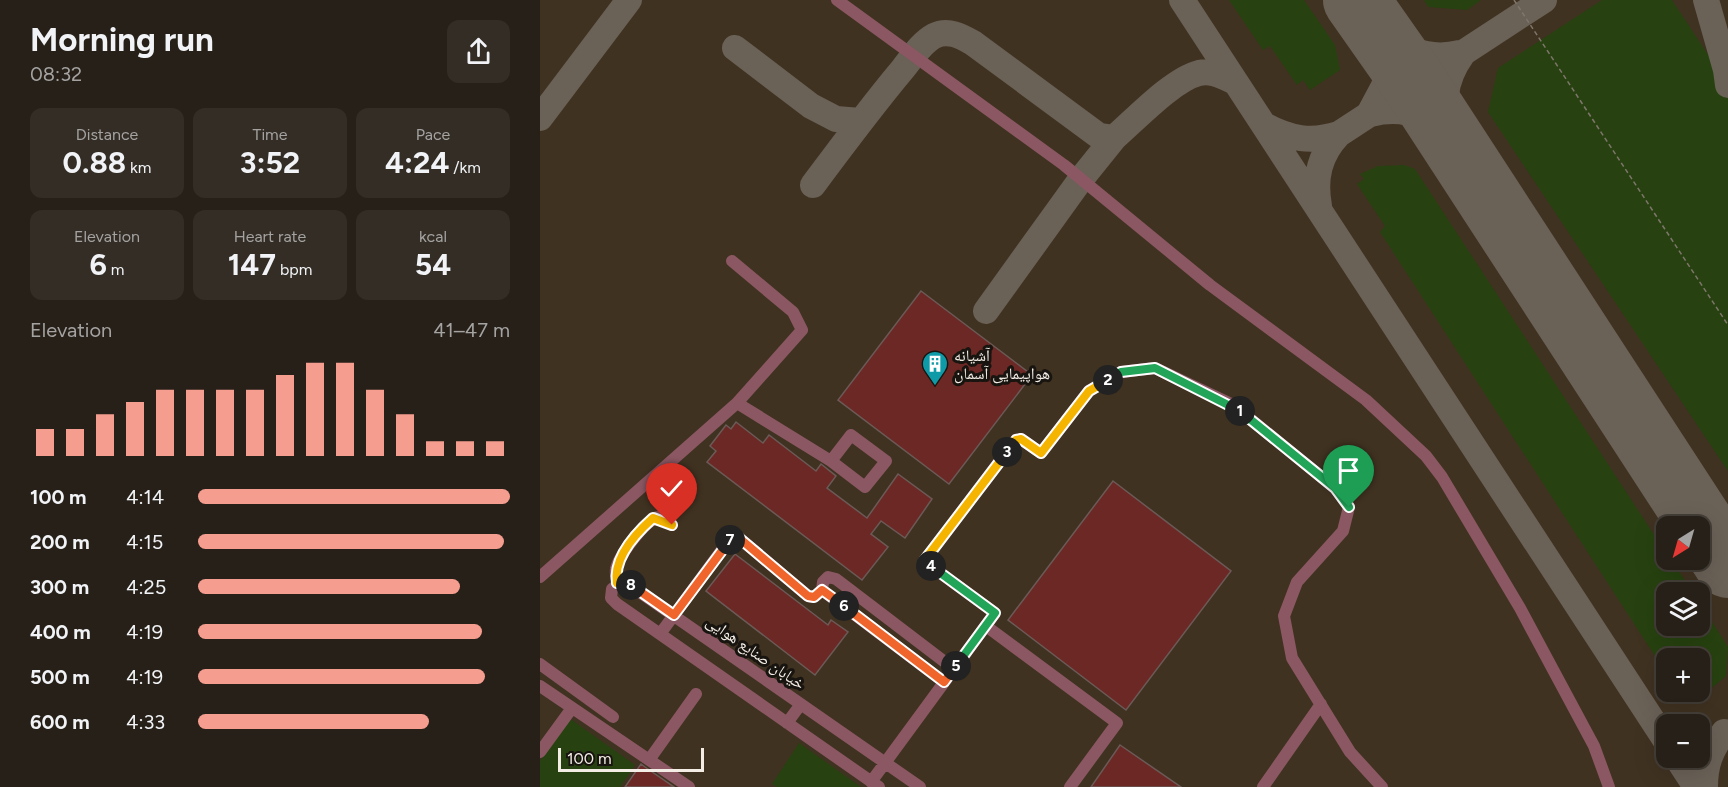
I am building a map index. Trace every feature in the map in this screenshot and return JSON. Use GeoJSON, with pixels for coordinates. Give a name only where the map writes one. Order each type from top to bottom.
{"type":"FeatureCollection","features":[{"type":"Feature","properties":{"kind":"street"},"geometry":{"type":"LineString","coordinates":[[837,0],[1064,165],[1210,285],[1366,400],[1426,456],[1442,477],[1520,608],[1594,746],[1609,787]]}},
{"type":"Feature","properties":{"kind":"street"},"geometry":{"type":"LineString","coordinates":[[540,577],[737,403],[802,330],[793,312],[732,261]]}},
{"type":"Feature","properties":{"kind":"street"},"geometry":{"type":"LineString","coordinates":[[672,525],[658,517],[648,523],[618,562],[615,570],[617,583],[612,589],[611,598],[875,784],[885,763],[995,613],[924,561],[1016,440],[1021,439],[1041,453],[1089,391],[1121,372],[1155,368],[1233,405],[1335,488],[1349,507],[1343,531],[1297,582],[1284,616],[1292,658],[1350,752],[1382,787]]}},
{"type":"Feature","properties":{"kind":"street"},"geometry":{"type":"LineString","coordinates":[[737,403],[831,461],[865,487],[886,461],[851,435],[831,461]]}},
{"type":"Feature","properties":{"kind":"street"},"geometry":{"type":"LineString","coordinates":[[660,634],[733,537],[738,537],[808,596],[814,597],[822,590],[823,582],[828,577],[836,579],[954,669]]}},
{"type":"Feature","properties":{"kind":"street","name":"خیابان صنایع هوایی"},"geometry":{"type":"LineString","coordinates":[[617,583],[622,581],[631,586],[920,787]]}},
{"type":"Feature","properties":{"kind":"street"},"geometry":{"type":"LineString","coordinates":[[822,590],[944,682]]}},
{"type":"Feature","properties":{"kind":"street"},"geometry":{"type":"LineString","coordinates":[[878,632],[889,619]]}},
{"type":"Feature","properties":{"kind":"street"},"geometry":{"type":"LineString","coordinates":[[986,626],[1117,723],[1070,787]]}},
{"type":"Feature","properties":{"kind":"street"},"geometry":{"type":"LineString","coordinates":[[540,664],[613,717]]}},
{"type":"Feature","properties":{"kind":"street"},"geometry":{"type":"LineString","coordinates":[[540,686],[689,787]]}},
{"type":"Feature","properties":{"kind":"street"},"geometry":{"type":"LineString","coordinates":[[650,760],[696,694]]}},
{"type":"Feature","properties":{"kind":"street"},"geometry":{"type":"LineString","coordinates":[[787,723],[801,704]]}},
{"type":"Feature","properties":{"kind":"street"},"geometry":{"type":"LineString","coordinates":[[1263,787],[1321,704]]}},
{"type":"Feature","properties":{"kind":"street"},"geometry":{"type":"LineString","coordinates":[[540,752],[572,708]]}},
{"type":"Feature","properties":{"kind":"path"},"geometry":{"type":"LineString","coordinates":[[1514,0],[1728,325]]}},
{"type":"Feature","properties":{"kind":"shaded area"},"geometry":{"type":"Polygon","coordinates":[[[540,0],[1728,0],[1728,787],[540,787],[540,0]]]}},
{"type":"Feature","properties":{"kind":"green space"},"geometry":{"type":"Polygon","coordinates":[[[1229,0],[1304,0],[1335,45],[1340,70],[1310,90],[1303,80],[1297,85],[1270,46],[1263,50],[1229,0]]]}},
{"type":"Feature","properties":{"kind":"green space"},"geometry":{"type":"Polygon","coordinates":[[[1424,0],[1481,0],[1467,10],[1428,7],[1424,0]]]}},
{"type":"Feature","properties":{"kind":"green space"},"geometry":{"type":"Polygon","coordinates":[[[1602,0],[1672,0],[1728,85],[1728,471],[1488,112],[1498,68],[1602,0]]]}},
{"type":"Feature","properties":{"kind":"green space"},"geometry":{"type":"Polygon","coordinates":[[[1404,165],[1415,169],[1656,538],[1656,570],[1678,570],[1686,582],[1656,582],[1656,636],[1710,636],[1710,619],[1728,647],[1726,676],[1710,689],[1710,648],[1656,648],[1656,658],[1380,232],[1385,226],[1357,184],[1364,179],[1360,174],[1378,166],[1404,165]]]}},
{"type":"Feature","properties":{"kind":"green space"},"geometry":{"type":"Polygon","coordinates":[[[569,718],[635,765],[620,787],[540,787],[540,761],[569,718]]]}},
{"type":"Feature","properties":{"kind":"green space"},"geometry":{"type":"Polygon","coordinates":[[[799,743],[861,787],[777,787],[772,784],[799,743]]]}},
{"type":"Feature","properties":{"kind":"building","name":"آشیانه هواپیمایی آسمان"},"geometry":{"type":"Polygon","coordinates":[[[921,291],[1032,375],[949,484],[838,400],[921,291]]]}},
{"type":"Feature","properties":{"kind":"building"},"geometry":{"type":"Polygon","coordinates":[[[736,422],[763,443],[769,435],[816,471],[821,464],[836,476],[827,488],[867,518],[898,474],[932,499],[905,538],[881,521],[871,534],[888,547],[862,580],[707,462],[716,451],[710,446],[726,425],[731,429],[736,422]]]}},
{"type":"Feature","properties":{"kind":"building"},"geometry":{"type":"Polygon","coordinates":[[[1113,481],[1231,571],[1126,710],[1008,620],[1113,481]]]}},
{"type":"Feature","properties":{"kind":"building"},"geometry":{"type":"Polygon","coordinates":[[[735,554],[828,625],[831,620],[848,632],[815,675],[706,591],[735,554]]]}},
{"type":"Feature","properties":{"kind":"building"},"geometry":{"type":"Polygon","coordinates":[[[1120,745],[1181,787],[1091,787],[1120,745]]]}},
{"type":"Feature","properties":{"kind":"building"},"geometry":{"type":"Polygon","coordinates":[[[641,764],[645,767],[674,787],[625,787],[641,764]]]}},
{"type":"Feature","properties":{"kind":"taxiway"},"geometry":{"type":"LineString","coordinates":[[540,118],[629,0]]}},
{"type":"Feature","properties":{"kind":"taxiway"},"geometry":{"type":"LineString","coordinates":[[1182,0],[1656,726]]}},
{"type":"Feature","properties":{"kind":"taxiway"},"geometry":{"type":"LineString","coordinates":[[1319,206],[1317,186],[1320,167],[1327,150],[1339,134],[1544,0]]}},
{"type":"Feature","properties":{"kind":"taxiway"},"geometry":{"type":"LineString","coordinates":[[1706,0],[1726,70],[1728,85]]}},
{"type":"Feature","properties":{"kind":"taxiway"},"geometry":{"type":"LineString","coordinates":[[1372,24],[1403,45],[1424,54],[1460,53]]}},
{"type":"Feature","properties":{"kind":"taxiway"},"geometry":{"type":"LineString","coordinates":[[813,185],[917,51],[929,39],[939,34],[954,34],[973,43],[1099,136],[1114,138],[1166,92],[1188,77],[1209,72],[1235,82]]}},
{"type":"Feature","properties":{"kind":"taxiway"},"geometry":{"type":"LineString","coordinates":[[1370,112],[1386,82],[1387,45]]}},
{"type":"Feature","properties":{"kind":"taxiway"},"geometry":{"type":"LineString","coordinates":[[735,48],[811,106],[836,119],[861,121]]}},
{"type":"Feature","properties":{"kind":"taxiway"},"geometry":{"type":"LineString","coordinates":[[1450,139],[1445,106],[1446,96],[1451,75],[1462,55]]}},
{"type":"Feature","properties":{"kind":"taxiway"},"geometry":{"type":"LineString","coordinates":[[1371,114],[1399,111],[1425,118],[1442,128]]}},
{"type":"Feature","properties":{"kind":"taxiway"},"geometry":{"type":"LineString","coordinates":[[1264,125],[1283,134],[1301,138],[1310,139],[1339,134]]}},
{"type":"Feature","properties":{"kind":"taxiway"},"geometry":{"type":"LineString","coordinates":[[986,311],[1081,179],[1114,138]]}},
{"type":"Feature","properties":{"kind":"taxiway"},"geometry":{"type":"LineString","coordinates":[[1705,787],[1710,758],[1724,732]]}},
{"type":"Feature","properties":{"kind":"taxiway"},"geometry":{"type":"LineString","coordinates":[[1684,768],[1696,787]]}},
{"type":"Feature","properties":{"kind":"runway"},"geometry":{"type":"LineString","coordinates":[[1356,0],[1415,84],[1728,565]]}},
{"type":"Feature","properties":{"kind":"place","name":"آشیانه هواپیمایی آسمان"},"geometry":{"type":"Point","coordinates":[935,387]}},
{"type":"Feature","properties":{"kind":"route"},"geometry":{"type":"LineString","coordinates":[[672,525],[658,517],[648,523],[618,562],[615,570],[617,583],[622,581],[631,586],[674,615],[727,543],[733,537],[738,537],[808,596],[814,597],[822,590],[944,682],[995,613],[924,561],[1016,440],[1021,439],[1041,453],[1089,391],[1121,372],[1155,368],[1233,405],[1335,488],[1349,507]]}}]}
